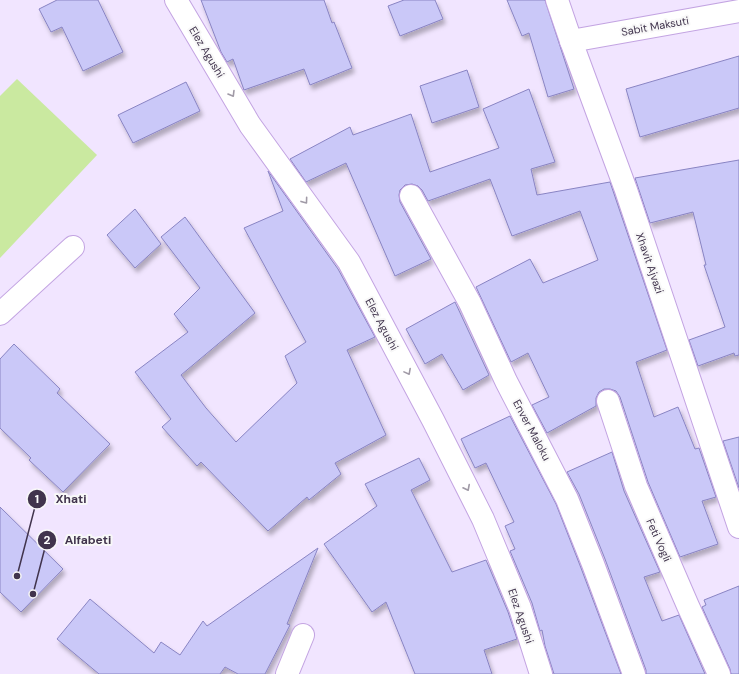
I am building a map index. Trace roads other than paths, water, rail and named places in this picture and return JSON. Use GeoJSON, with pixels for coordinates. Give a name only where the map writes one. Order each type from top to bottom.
{"type":"FeatureCollection","features":[{"type":"Feature","properties":{"kind":"street","name":"Elez Agushi"},"geometry":{"type":"LineString","coordinates":[[176,0],[250,125],[349,262],[483,518],[520,608],[541,674]]}},
{"type":"Feature","properties":{"kind":"street","name":"Xhavit Ajvazi"},"geometry":{"type":"LineString","coordinates":[[557,0],[626,190],[739,527]]}},
{"type":"Feature","properties":{"kind":"street","name":"Sabit Maksuti"},"geometry":{"type":"LineString","coordinates":[[571,41],[739,11]]}},
{"type":"Feature","properties":{"kind":"street","name":"Enver Maloku"},"geometry":{"type":"LineString","coordinates":[[411,196],[470,303],[506,381],[539,442],[567,499],[634,674]]}},
{"type":"Feature","properties":{"kind":"street"},"geometry":{"type":"LineString","coordinates":[[0,314],[73,247]]}},
{"type":"Feature","properties":{"kind":"street","name":"Feti Vogli"},"geometry":{"type":"LineString","coordinates":[[608,402],[636,486],[719,674]]}},
{"type":"Feature","properties":{"kind":"street"},"geometry":{"type":"LineString","coordinates":[[287,674],[303,635]]}},
{"type":"Feature","properties":{"kind":"place","name":"Xhati"},"geometry":{"type":"Point","coordinates":[17,576]}},
{"type":"Feature","properties":{"kind":"place","name":"Alfabeti"},"geometry":{"type":"Point","coordinates":[33,594]}}]}
